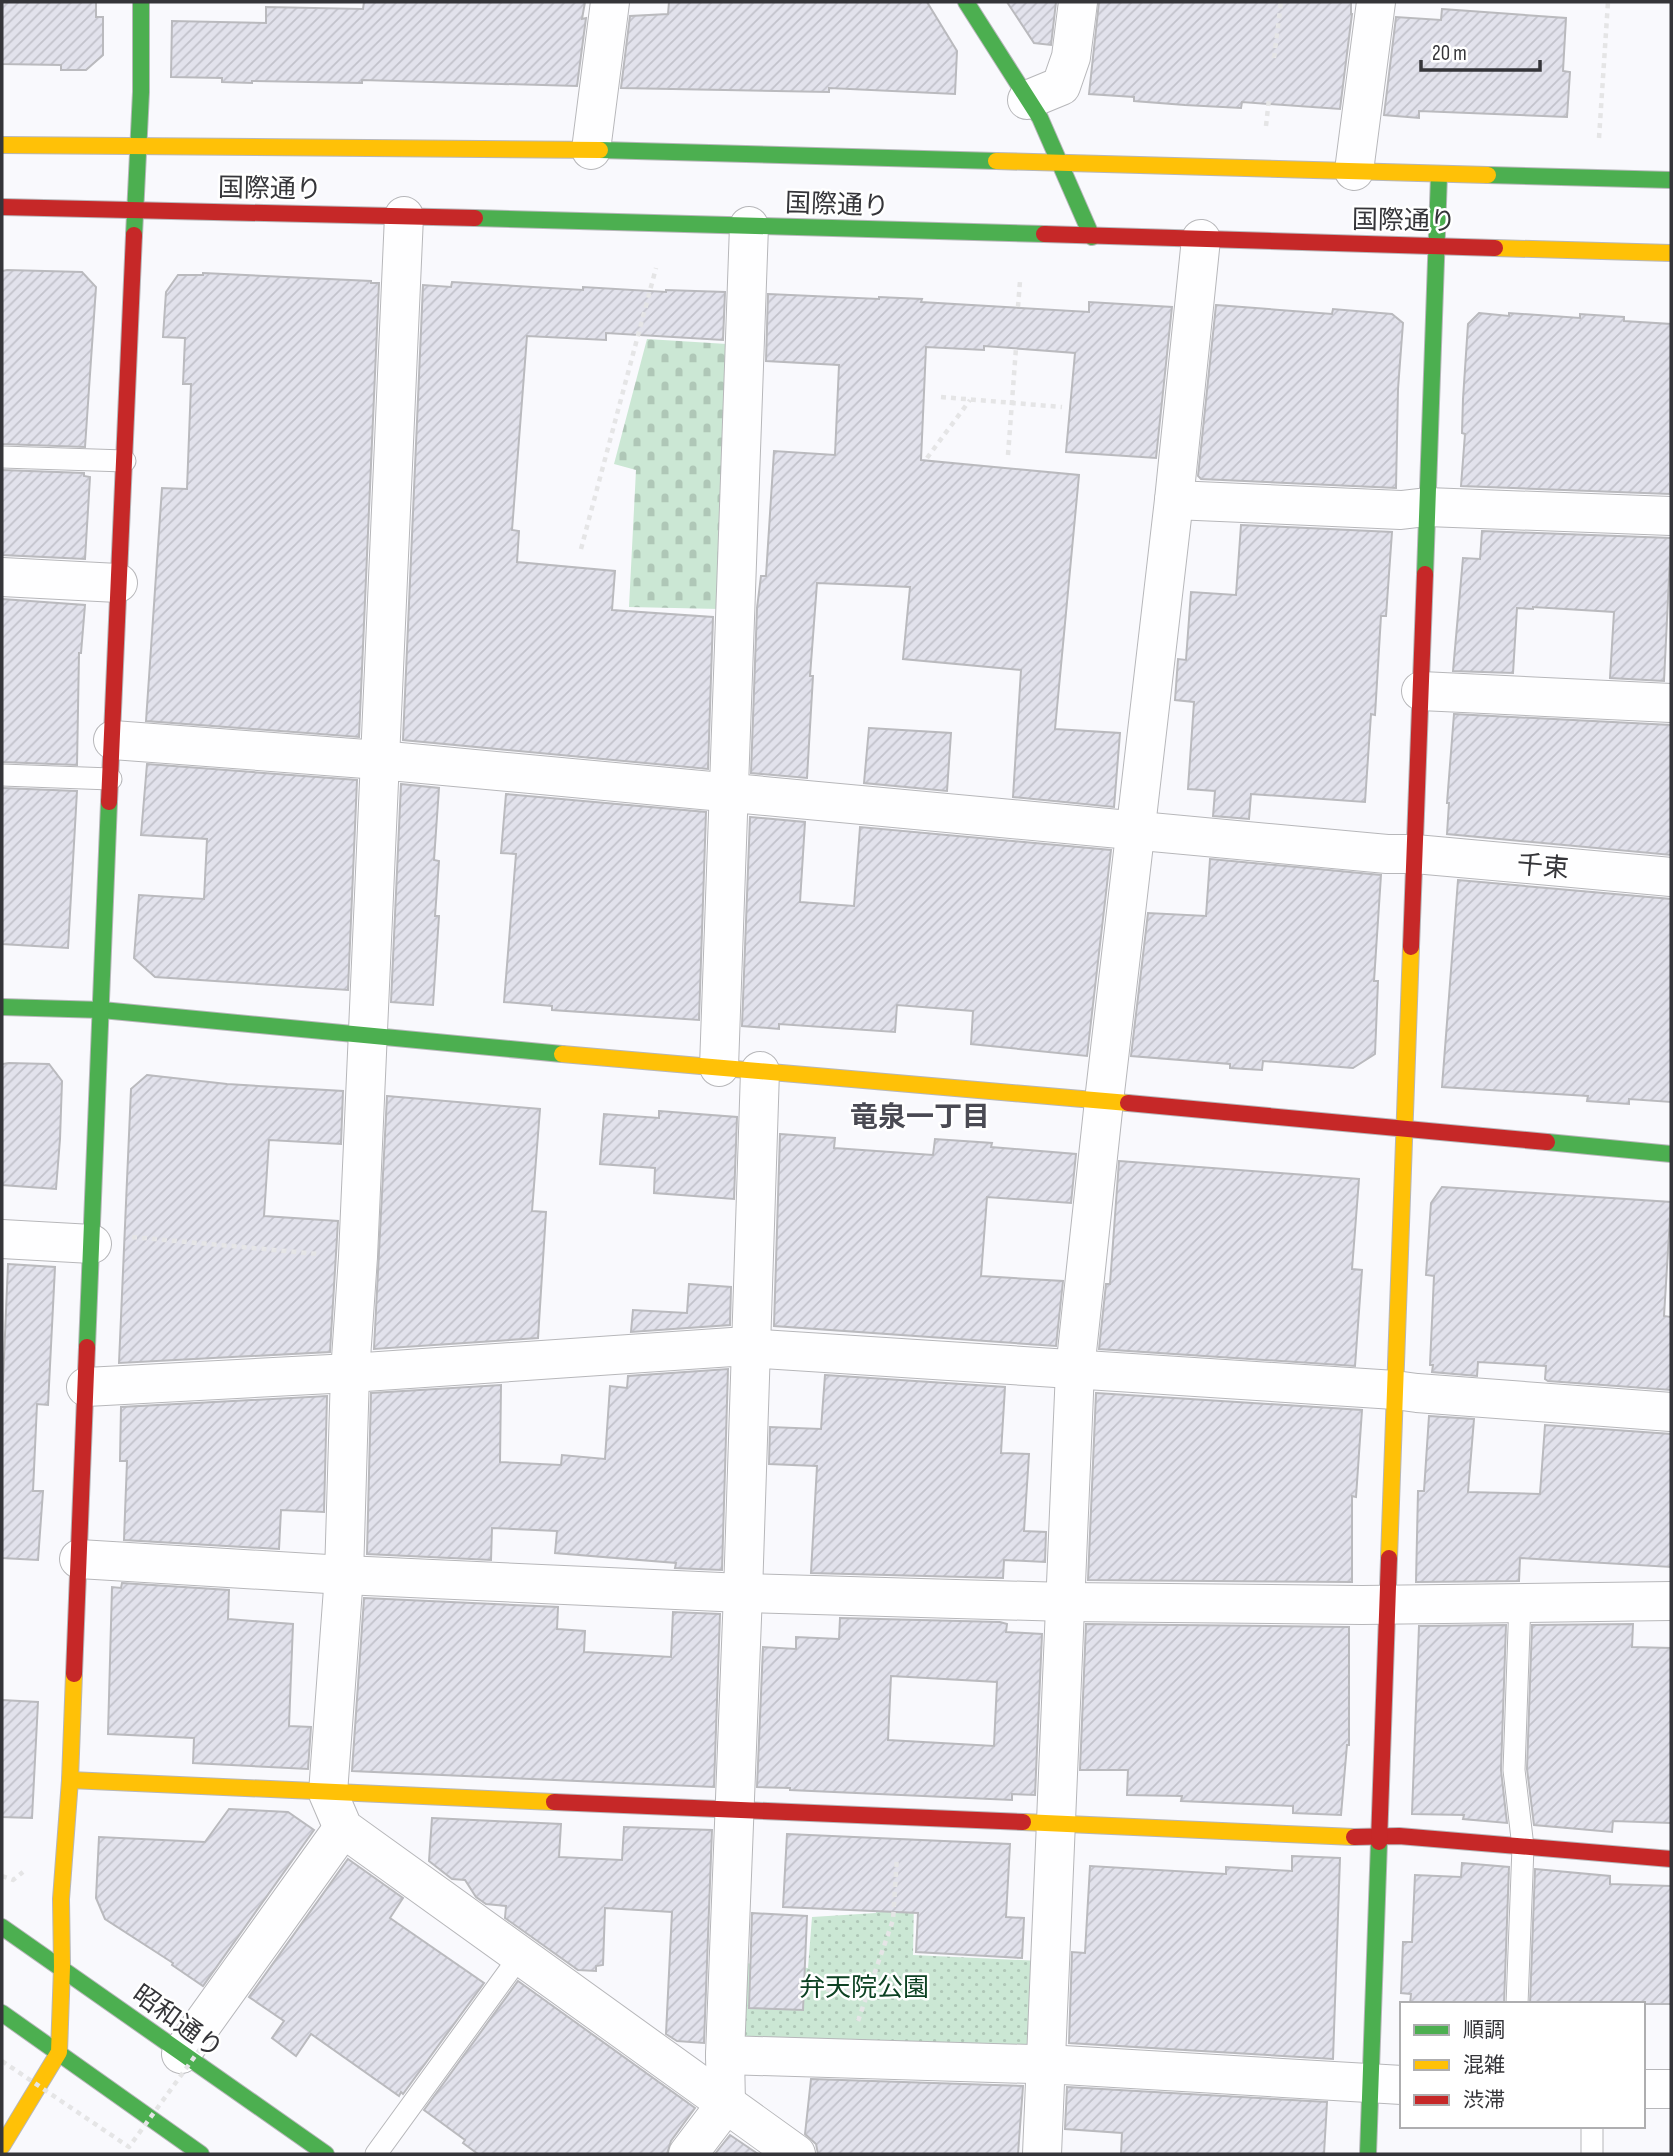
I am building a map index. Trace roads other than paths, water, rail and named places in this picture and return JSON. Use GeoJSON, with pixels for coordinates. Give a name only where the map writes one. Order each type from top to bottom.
{"type":"FeatureCollection","features":[{"type":"Feature","properties":{"kind":"main road"},"geometry":{"type":"LineString","coordinates":[[2,2148],[59,2052],[61,1899],[70,1780],[118,583],[136,209],[141,2]]}},
{"type":"Feature","properties":{"kind":"main road"},"geometry":{"type":"LineString","coordinates":[[966,2],[1040,118],[1092,237]]}},
{"type":"Feature","properties":{"kind":"main road","name":"国際通り"},"geometry":{"type":"LineString","coordinates":[[2,145],[592,150],[1671,180]]}},
{"type":"Feature","properties":{"kind":"main road"},"geometry":{"type":"LineString","coordinates":[[1368,2154],[1386,2084],[1379,1836],[1439,175]]}},
{"type":"Feature","properties":{"kind":"main road","name":"国際通り"},"geometry":{"type":"LineString","coordinates":[[2,207],[1671,253]]}},
{"type":"Feature","properties":{"kind":"main road"},"geometry":{"type":"LineString","coordinates":[[2,1007],[102,1010],[367,1037],[1405,1128],[1671,1154]]}},
{"type":"Feature","properties":{"kind":"main road"},"geometry":{"type":"LineString","coordinates":[[70,1780],[733,1811],[1349,1837],[1379,1836],[1671,1859]]}},
{"type":"Feature","properties":{"kind":"main road","name":"昭和通り"},"geometry":{"type":"LineString","coordinates":[[2,1927],[326,2154]]}},
{"type":"Feature","properties":{"kind":"main road"},"geometry":{"type":"LineString","coordinates":[[2,2014],[201,2154]]}},
{"type":"Feature","properties":{"kind":"street"},"geometry":{"type":"LineString","coordinates":[[592,150],[610,2]]}},
{"type":"Feature","properties":{"kind":"street"},"geometry":{"type":"LineString","coordinates":[[1027,100],[1061,86],[1071,57],[1077,2]]}},
{"type":"Feature","properties":{"kind":"street"},"geometry":{"type":"LineString","coordinates":[[1354,171],[1376,2]]}},
{"type":"Feature","properties":{"kind":"street"},"geometry":{"type":"LineString","coordinates":[[404,216],[358,1257],[350,1373],[344,1575],[328,1793],[343,1828],[796,2154]]}},
{"type":"Feature","properties":{"kind":"street"},"geometry":{"type":"LineString","coordinates":[[719,1067],[749,226]]}},
{"type":"Feature","properties":{"kind":"street"},"geometry":{"type":"LineString","coordinates":[[1042,2154],[1075,1370],[1201,239]]}},
{"type":"Feature","properties":{"kind":"street"},"geometry":{"type":"LineString","coordinates":[[1174,500],[1401,510],[1427,507],[1671,516]]}},
{"type":"Feature","properties":{"kind":"street"},"geometry":{"type":"LineString","coordinates":[[2,577],[118,583]]}},
{"type":"Feature","properties":{"kind":"street"},"geometry":{"type":"LineString","coordinates":[[1421,691],[1671,703]]}},
{"type":"Feature","properties":{"kind":"street","name":"千束"},"geometry":{"type":"LineString","coordinates":[[113,740],[379,760],[1387,854],[1671,877]]}},
{"type":"Feature","properties":{"kind":"street"},"geometry":{"type":"LineString","coordinates":[[688,2154],[726,2104],[725,2055],[733,1811],[752,1348],[760,1071]]}},
{"type":"Feature","properties":{"kind":"street"},"geometry":{"type":"LineString","coordinates":[[2,1239],[92,1239]]}},
{"type":"Feature","properties":{"kind":"street"},"geometry":{"type":"LineString","coordinates":[[86,1387],[350,1373],[732,1347],[1395,1390],[1671,1412]]}},
{"type":"Feature","properties":{"kind":"street"},"geometry":{"type":"LineString","coordinates":[[79,1559],[344,1575],[743,1593],[1066,1602],[1362,1605],[1671,1601]]}},
{"type":"Feature","properties":{"kind":"street"},"geometry":{"type":"LineString","coordinates":[[181,2054],[343,1828]]}},
{"type":"Feature","properties":{"kind":"street"},"geometry":{"type":"LineString","coordinates":[[725,2055],[1046,2064],[1386,2084]]}},
{"type":"Feature","properties":{"kind":"street"},"geometry":{"type":"LineString","coordinates":[[1645,2089],[1671,2089]]}},
{"type":"Feature","properties":{"kind":"street"},"geometry":{"type":"LineString","coordinates":[[2,2148],[7,2154]]}},
{"type":"Feature","properties":{"kind":"lane"},"geometry":{"type":"LineString","coordinates":[[2,457],[125,461]]}},
{"type":"Feature","properties":{"kind":"lane"},"geometry":{"type":"LineString","coordinates":[[2,775],[111,779]]}},
{"type":"Feature","properties":{"kind":"lane"},"geometry":{"type":"LineString","coordinates":[[1517,2002],[1523,1847],[1514,1770],[1520,1601]]}},
{"type":"Feature","properties":{"kind":"lane"},"geometry":{"type":"LineString","coordinates":[[376,2154],[520,1956]]}},
{"type":"Feature","properties":{"kind":"lane"},"geometry":{"type":"LineString","coordinates":[[1592,2128],[1592,2154]]}},
{"type":"Feature","properties":{"kind":"district","name":"竜泉一丁目"},"geometry":{"type":"Point","coordinates":[920,1116]}},
{"type":"Feature","properties":{"kind":"park label","name":"弁天院公園"},"geometry":{"type":"Point","coordinates":[864,1987]}}]}
